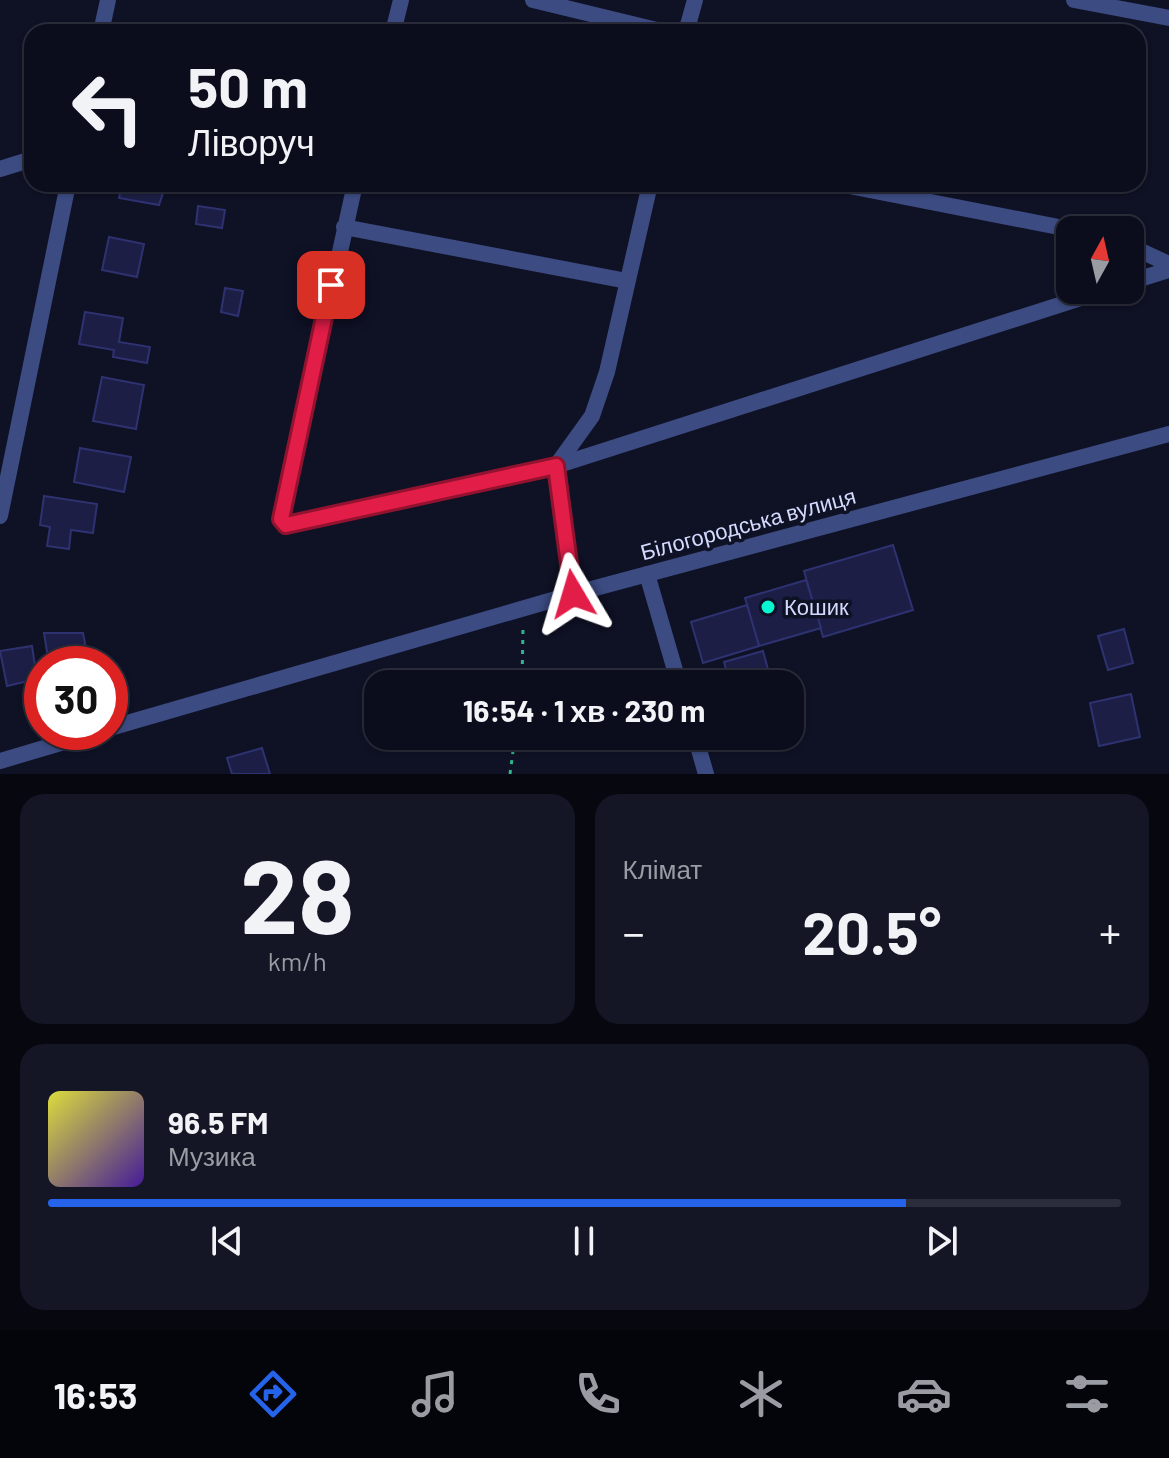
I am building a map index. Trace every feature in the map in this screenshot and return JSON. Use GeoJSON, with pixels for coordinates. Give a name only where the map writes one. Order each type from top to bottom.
{"type":"FeatureCollection","features":[{"type":"Feature","properties":{"kind":"street"},"geometry":{"type":"LineString","coordinates":[[103,24],[108,0]]}},
{"type":"Feature","properties":{"kind":"street"},"geometry":{"type":"LineString","coordinates":[[395,24],[401,0]]}},
{"type":"Feature","properties":{"kind":"street"},"geometry":{"type":"LineString","coordinates":[[533,0],[632,24]]}},
{"type":"Feature","properties":{"kind":"street"},"geometry":{"type":"LineString","coordinates":[[688,24],[695,0]]}},
{"type":"Feature","properties":{"kind":"street"},"geometry":{"type":"LineString","coordinates":[[1074,0],[1169,18]]}},
{"type":"Feature","properties":{"kind":"street"},"geometry":{"type":"LineString","coordinates":[[0,169],[24,162]]}},
{"type":"Feature","properties":{"kind":"street"},"geometry":{"type":"LineString","coordinates":[[0,516],[66,192]]}},
{"type":"Feature","properties":{"kind":"street"},"geometry":{"type":"LineString","coordinates":[[353,192],[281,519],[286,525],[556,466],[1062,304]]}},
{"type":"Feature","properties":{"kind":"street"},"geometry":{"type":"LineString","coordinates":[[573,594],[556,466],[592,416],[607,372],[648,192]]}},
{"type":"Feature","properties":{"kind":"street"},"geometry":{"type":"LineString","coordinates":[[880,192],[1056,226]]}},
{"type":"Feature","properties":{"kind":"street"},"geometry":{"type":"LineString","coordinates":[[344,227],[627,281]]}},
{"type":"Feature","properties":{"kind":"street"},"geometry":{"type":"LineString","coordinates":[[1144,252],[1169,264]]}},
{"type":"Feature","properties":{"kind":"street"},"geometry":{"type":"LineString","coordinates":[[1144,278],[1169,270]]}},
{"type":"Feature","properties":{"kind":"street","name":"Білогородська вулиця"},"geometry":{"type":"LineString","coordinates":[[128,723],[573,594],[1169,434]]}},
{"type":"Feature","properties":{"kind":"street"},"geometry":{"type":"LineString","coordinates":[[647,574],[675,670]]}},
{"type":"Feature","properties":{"kind":"street"},"geometry":{"type":"LineString","coordinates":[[0,761],[37,750]]}},
{"type":"Feature","properties":{"kind":"street"},"geometry":{"type":"LineString","coordinates":[[699,750],[706,774]]}},
{"type":"Feature","properties":{"kind":"path"},"geometry":{"type":"LineString","coordinates":[[522,670],[523,608]]}},
{"type":"Feature","properties":{"kind":"path"},"geometry":{"type":"LineString","coordinates":[[510,774],[513,750]]}},
{"type":"Feature","properties":{"kind":"building"},"geometry":{"type":"Polygon","coordinates":[[[120,192],[163,192],[159,205],[119,198],[120,192]]]}},
{"type":"Feature","properties":{"kind":"building"},"geometry":{"type":"Polygon","coordinates":[[[198,206],[225,210],[222,228],[196,224],[198,206]]]}},
{"type":"Feature","properties":{"kind":"building"},"geometry":{"type":"Polygon","coordinates":[[[109,237],[144,244],[137,277],[102,270],[109,237]]]}},
{"type":"Feature","properties":{"kind":"building"},"geometry":{"type":"Polygon","coordinates":[[[225,288],[243,291],[238,316],[221,312],[225,288]]]}},
{"type":"Feature","properties":{"kind":"building"},"geometry":{"type":"Polygon","coordinates":[[[85,312],[123,318],[119,342],[150,347],[147,363],[113,357],[114,350],[79,344],[85,312]]]}},
{"type":"Feature","properties":{"kind":"building"},"geometry":{"type":"Polygon","coordinates":[[[102,377],[144,385],[136,429],[93,421],[102,377]]]}},
{"type":"Feature","properties":{"kind":"building"},"geometry":{"type":"Polygon","coordinates":[[[80,448],[131,457],[124,492],[74,482],[80,448]]]}},
{"type":"Feature","properties":{"kind":"building"},"geometry":{"type":"Polygon","coordinates":[[[44,496],[97,504],[93,533],[71,530],[69,549],[47,546],[50,527],[40,525],[44,496]]]}},
{"type":"Feature","properties":{"kind":"building"},"geometry":{"type":"Polygon","coordinates":[[[893,545],[913,610],[823,637],[804,571],[893,545]]]}},
{"type":"Feature","properties":{"kind":"building"},"geometry":{"type":"Polygon","coordinates":[[[806,580],[821,628],[759,646],[745,598],[806,580]]]}},
{"type":"Feature","properties":{"kind":"building"},"geometry":{"type":"Polygon","coordinates":[[[747,605],[759,646],[703,663],[691,622],[747,605]]]}},
{"type":"Feature","properties":{"kind":"building"},"geometry":{"type":"Polygon","coordinates":[[[1124,629],[1133,663],[1108,670],[1098,636],[1124,629]]]}},
{"type":"Feature","properties":{"kind":"building"},"geometry":{"type":"Polygon","coordinates":[[[44,633],[83,633],[86,646],[46,646],[44,633]]]}},
{"type":"Feature","properties":{"kind":"building"},"geometry":{"type":"Polygon","coordinates":[[[24,647],[24,682],[7,686],[0,651],[24,647]]]}},
{"type":"Feature","properties":{"kind":"building"},"geometry":{"type":"Polygon","coordinates":[[[763,651],[768,670],[726,670],[724,662],[763,651]]]}},
{"type":"Feature","properties":{"kind":"building"},"geometry":{"type":"Polygon","coordinates":[[[1131,694],[1140,737],[1099,746],[1090,703],[1131,694]]]}},
{"type":"Feature","properties":{"kind":"building"},"geometry":{"type":"Polygon","coordinates":[[[262,748],[270,774],[232,774],[227,758],[262,748]]]}},
{"type":"Feature","properties":{"kind":"place","name":"Кошик"},"geometry":{"type":"Point","coordinates":[768,607]}},
{"type":"Feature","properties":{"kind":"route"},"geometry":{"type":"LineString","coordinates":[[331,285],[281,519],[286,525],[556,466],[573,594]]}}]}
